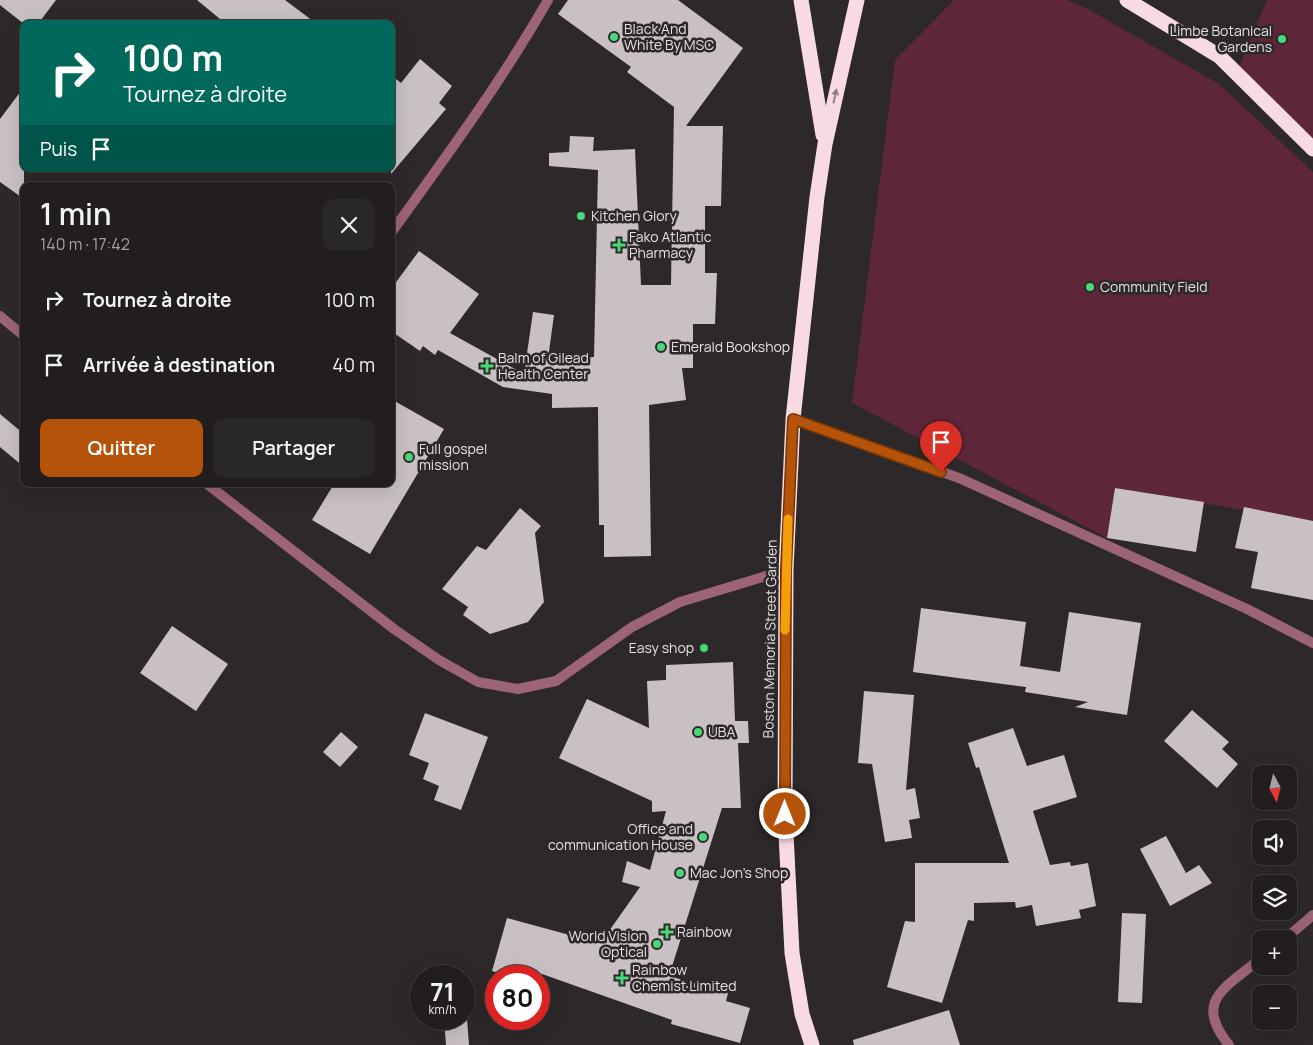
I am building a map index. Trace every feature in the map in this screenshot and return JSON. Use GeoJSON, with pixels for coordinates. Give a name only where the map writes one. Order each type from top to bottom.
{"type":"FeatureCollection","features":[{"type":"Feature","properties":{"kind":"highway","name":"Boston Memoria Street Garden"},"geometry":{"type":"LineString","coordinates":[[801,0],[824,144]]}},
{"type":"Feature","properties":{"kind":"highway","name":"Boston Memoria Street Garden"},"geometry":{"type":"LineString","coordinates":[[812,1045],[802,1014],[792,943],[785,814],[786,570],[793,419],[824,144],[857,0]]}},
{"type":"Feature","properties":{"kind":"highway"},"geometry":{"type":"LineString","coordinates":[[1127,0],[1219,56],[1313,149]]}},
{"type":"Feature","properties":{"kind":"street"},"geometry":{"type":"LineString","coordinates":[[395,227],[521,47],[548,0]]}},
{"type":"Feature","properties":{"kind":"street"},"geometry":{"type":"LineString","coordinates":[[0,316],[20,333]]}},
{"type":"Feature","properties":{"kind":"street"},"geometry":{"type":"LineString","coordinates":[[793,419],[959,478],[1247,609],[1313,644]]}},
{"type":"Feature","properties":{"kind":"street"},"geometry":{"type":"LineString","coordinates":[[212,487],[394,629],[439,660],[478,682],[518,689],[556,681],[632,627],[680,602],[786,570]]}},
{"type":"Feature","properties":{"kind":"street"},"geometry":{"type":"LineString","coordinates":[[1296,930],[1313,915]]}},
{"type":"Feature","properties":{"kind":"street"},"geometry":{"type":"LineString","coordinates":[[1229,1045],[1214,1024],[1212,1007],[1221,993],[1252,966]]}},
{"type":"Feature","properties":{"kind":"shaded area","name":"Community Field"},"geometry":{"type":"Polygon","coordinates":[[[954,0],[1067,0],[1088,9],[1219,84],[1313,172],[1313,522],[1115,488],[1107,538],[852,403],[895,60],[954,0]]]}},
{"type":"Feature","properties":{"kind":"shaded area","name":"Limbe Botanical Gardens"},"geometry":{"type":"Polygon","coordinates":[[[1267,0],[1313,0],[1313,155],[1234,79],[1267,0]]]}},
{"type":"Feature","properties":{"kind":"building"},"geometry":{"type":"Polygon","coordinates":[[[0,0],[56,0],[41,20],[20,21],[0,5],[0,0]]]}},
{"type":"Feature","properties":{"kind":"building"},"geometry":{"type":"Polygon","coordinates":[[[197,0],[285,0],[312,20],[221,20],[197,0]]]}},
{"type":"Feature","properties":{"kind":"building"},"geometry":{"type":"Polygon","coordinates":[[[568,0],[678,0],[743,48],[686,126],[723,126],[721,206],[705,206],[705,273],[717,273],[715,324],[693,324],[693,368],[682,368],[686,400],[649,405],[651,556],[604,557],[604,525],[599,525],[598,407],[552,408],[552,394],[503,387],[438,350],[435,355],[423,346],[420,351],[395,334],[395,284],[419,251],[479,294],[450,333],[524,374],[533,312],[554,315],[548,359],[594,357],[598,170],[549,166],[549,153],[569,152],[570,136],[594,137],[593,151],[635,149],[641,285],[671,285],[674,107],[627,72],[631,67],[558,14],[568,0]]]}},
{"type":"Feature","properties":{"kind":"building"},"geometry":{"type":"Polygon","coordinates":[[[420,59],[452,86],[439,103],[446,109],[395,169],[395,78],[401,83],[420,59]]]}},
{"type":"Feature","properties":{"kind":"building"},"geometry":{"type":"Polygon","coordinates":[[[20,92],[20,172],[24,172],[24,182],[20,182],[20,196],[0,182],[0,119],[20,92]]]}},
{"type":"Feature","properties":{"kind":"building","name":"Full gospel mission"},"geometry":{"type":"Polygon","coordinates":[[[395,401],[444,429],[370,554],[312,520],[332,487],[395,487],[395,401]]]}},
{"type":"Feature","properties":{"kind":"building"},"geometry":{"type":"Polygon","coordinates":[[[0,414],[20,431],[20,464],[0,447],[0,414]]]}},
{"type":"Feature","properties":{"kind":"building"},"geometry":{"type":"Polygon","coordinates":[[[1115,488],[1204,502],[1196,552],[1107,538],[1115,488]]]}},
{"type":"Feature","properties":{"kind":"building"},"geometry":{"type":"Polygon","coordinates":[[[1244,507],[1313,521],[1313,600],[1251,588],[1258,552],[1235,548],[1244,507]]]}},
{"type":"Feature","properties":{"kind":"building"},"geometry":{"type":"Polygon","coordinates":[[[520,508],[541,526],[535,533],[544,602],[528,622],[490,634],[463,615],[468,607],[442,589],[477,546],[486,550],[520,508]]]}},
{"type":"Feature","properties":{"kind":"building"},"geometry":{"type":"Polygon","coordinates":[[[921,608],[1026,622],[1020,666],[1060,672],[1069,612],[1141,623],[1127,715],[1075,707],[1088,702],[1025,692],[1026,687],[913,672],[921,608]]]}},
{"type":"Feature","properties":{"kind":"building"},"geometry":{"type":"Polygon","coordinates":[[[172,626],[228,664],[196,711],[140,673],[172,626]]]}},
{"type":"Feature","properties":{"kind":"building"},"geometry":{"type":"Polygon","coordinates":[[[733,662],[735,721],[748,721],[749,743],[738,743],[741,808],[722,808],[669,976],[728,993],[726,1001],[750,1008],[740,1043],[671,1024],[672,1020],[550,977],[550,965],[494,965],[507,918],[599,943],[603,933],[607,934],[640,887],[622,882],[627,861],[650,870],[666,811],[652,812],[652,801],[559,758],[587,699],[649,728],[647,681],[666,680],[666,665],[733,662]]]}},
{"type":"Feature","properties":{"kind":"building"},"geometry":{"type":"Polygon","coordinates":[[[864,691],[914,695],[906,790],[915,788],[920,818],[909,820],[912,838],[885,842],[872,764],[858,763],[864,691]]]}},
{"type":"Feature","properties":{"kind":"building"},"geometry":{"type":"Polygon","coordinates":[[[1192,710],[1229,742],[1222,749],[1238,764],[1217,788],[1164,741],[1192,710]]]}},
{"type":"Feature","properties":{"kind":"building"},"geometry":{"type":"Polygon","coordinates":[[[425,713],[488,737],[461,810],[434,800],[439,786],[423,779],[429,763],[409,755],[425,713]]]}},
{"type":"Feature","properties":{"kind":"building"},"geometry":{"type":"Polygon","coordinates":[[[1013,728],[1027,766],[1064,755],[1077,797],[1033,811],[1050,865],[1070,862],[1071,866],[1088,863],[1096,906],[1079,910],[1081,918],[1036,926],[1032,905],[1016,908],[1015,902],[974,903],[974,921],[968,920],[942,1003],[887,987],[905,921],[915,922],[915,863],[1009,863],[979,767],[976,768],[968,743],[1013,728]]]}},
{"type":"Feature","properties":{"kind":"building"},"geometry":{"type":"Polygon","coordinates":[[[341,732],[358,747],[340,767],[323,752],[341,732]]]}},
{"type":"Feature","properties":{"kind":"building"},"geometry":{"type":"Polygon","coordinates":[[[1166,836],[1186,873],[1199,865],[1212,883],[1170,906],[1140,849],[1166,836]]]}},
{"type":"Feature","properties":{"kind":"building"},"geometry":{"type":"Polygon","coordinates":[[[1122,913],[1146,914],[1142,1003],[1118,1002],[1122,913]]]}},
{"type":"Feature","properties":{"kind":"building"},"geometry":{"type":"Polygon","coordinates":[[[949,1010],[960,1045],[854,1045],[853,1040],[949,1010]]]}},
{"type":"Feature","properties":{"kind":"building"},"geometry":{"type":"Polygon","coordinates":[[[445,1030],[468,1030],[469,1045],[446,1045],[445,1030]]]}},
{"type":"Feature","properties":{"kind":"slow traffic"},"geometry":{"type":"LineString","coordinates":[[785,630],[788,519]]}},
{"type":"Feature","properties":{"kind":"place","name":"Black And White By MSC"},"geometry":{"type":"Point","coordinates":[614,37]}},
{"type":"Feature","properties":{"kind":"place","name":"Limbe Botanical Gardens"},"geometry":{"type":"Point","coordinates":[1282,39]}},
{"type":"Feature","properties":{"kind":"place","name":"Kitchen Glory"},"geometry":{"type":"Point","coordinates":[581,216]}},
{"type":"Feature","properties":{"kind":"place","name":"Fako Atlantic Pharmacy"},"geometry":{"type":"Point","coordinates":[619,245]}},
{"type":"Feature","properties":{"kind":"place","name":"Community Field"},"geometry":{"type":"Point","coordinates":[1090,287]}},
{"type":"Feature","properties":{"kind":"place","name":"Emerald Bookshop"},"geometry":{"type":"Point","coordinates":[661,347]}},
{"type":"Feature","properties":{"kind":"place","name":"Balm of Gilead Health Center"},"geometry":{"type":"Point","coordinates":[487,366]}},
{"type":"Feature","properties":{"kind":"place","name":"Full gospel mission"},"geometry":{"type":"Point","coordinates":[409,457]}},
{"type":"Feature","properties":{"kind":"place","name":"Easy shop"},"geometry":{"type":"Point","coordinates":[704,648]}},
{"type":"Feature","properties":{"kind":"place","name":"UBA"},"geometry":{"type":"Point","coordinates":[698,732]}},
{"type":"Feature","properties":{"kind":"place","name":"Office and communication House"},"geometry":{"type":"Point","coordinates":[703,837]}},
{"type":"Feature","properties":{"kind":"place","name":"Mac Jon's Shop"},"geometry":{"type":"Point","coordinates":[680,873]}},
{"type":"Feature","properties":{"kind":"place","name":"Rainbow"},"geometry":{"type":"Point","coordinates":[667,932]}},
{"type":"Feature","properties":{"kind":"place","name":"World Vision Optical"},"geometry":{"type":"Point","coordinates":[657,944]}},
{"type":"Feature","properties":{"kind":"place","name":"Rainbow Chemist Limited"},"geometry":{"type":"Point","coordinates":[622,978]}},
{"type":"Feature","properties":{"kind":"route"},"geometry":{"type":"LineString","coordinates":[[785,814],[786,570],[793,419],[941,472]]}}]}
